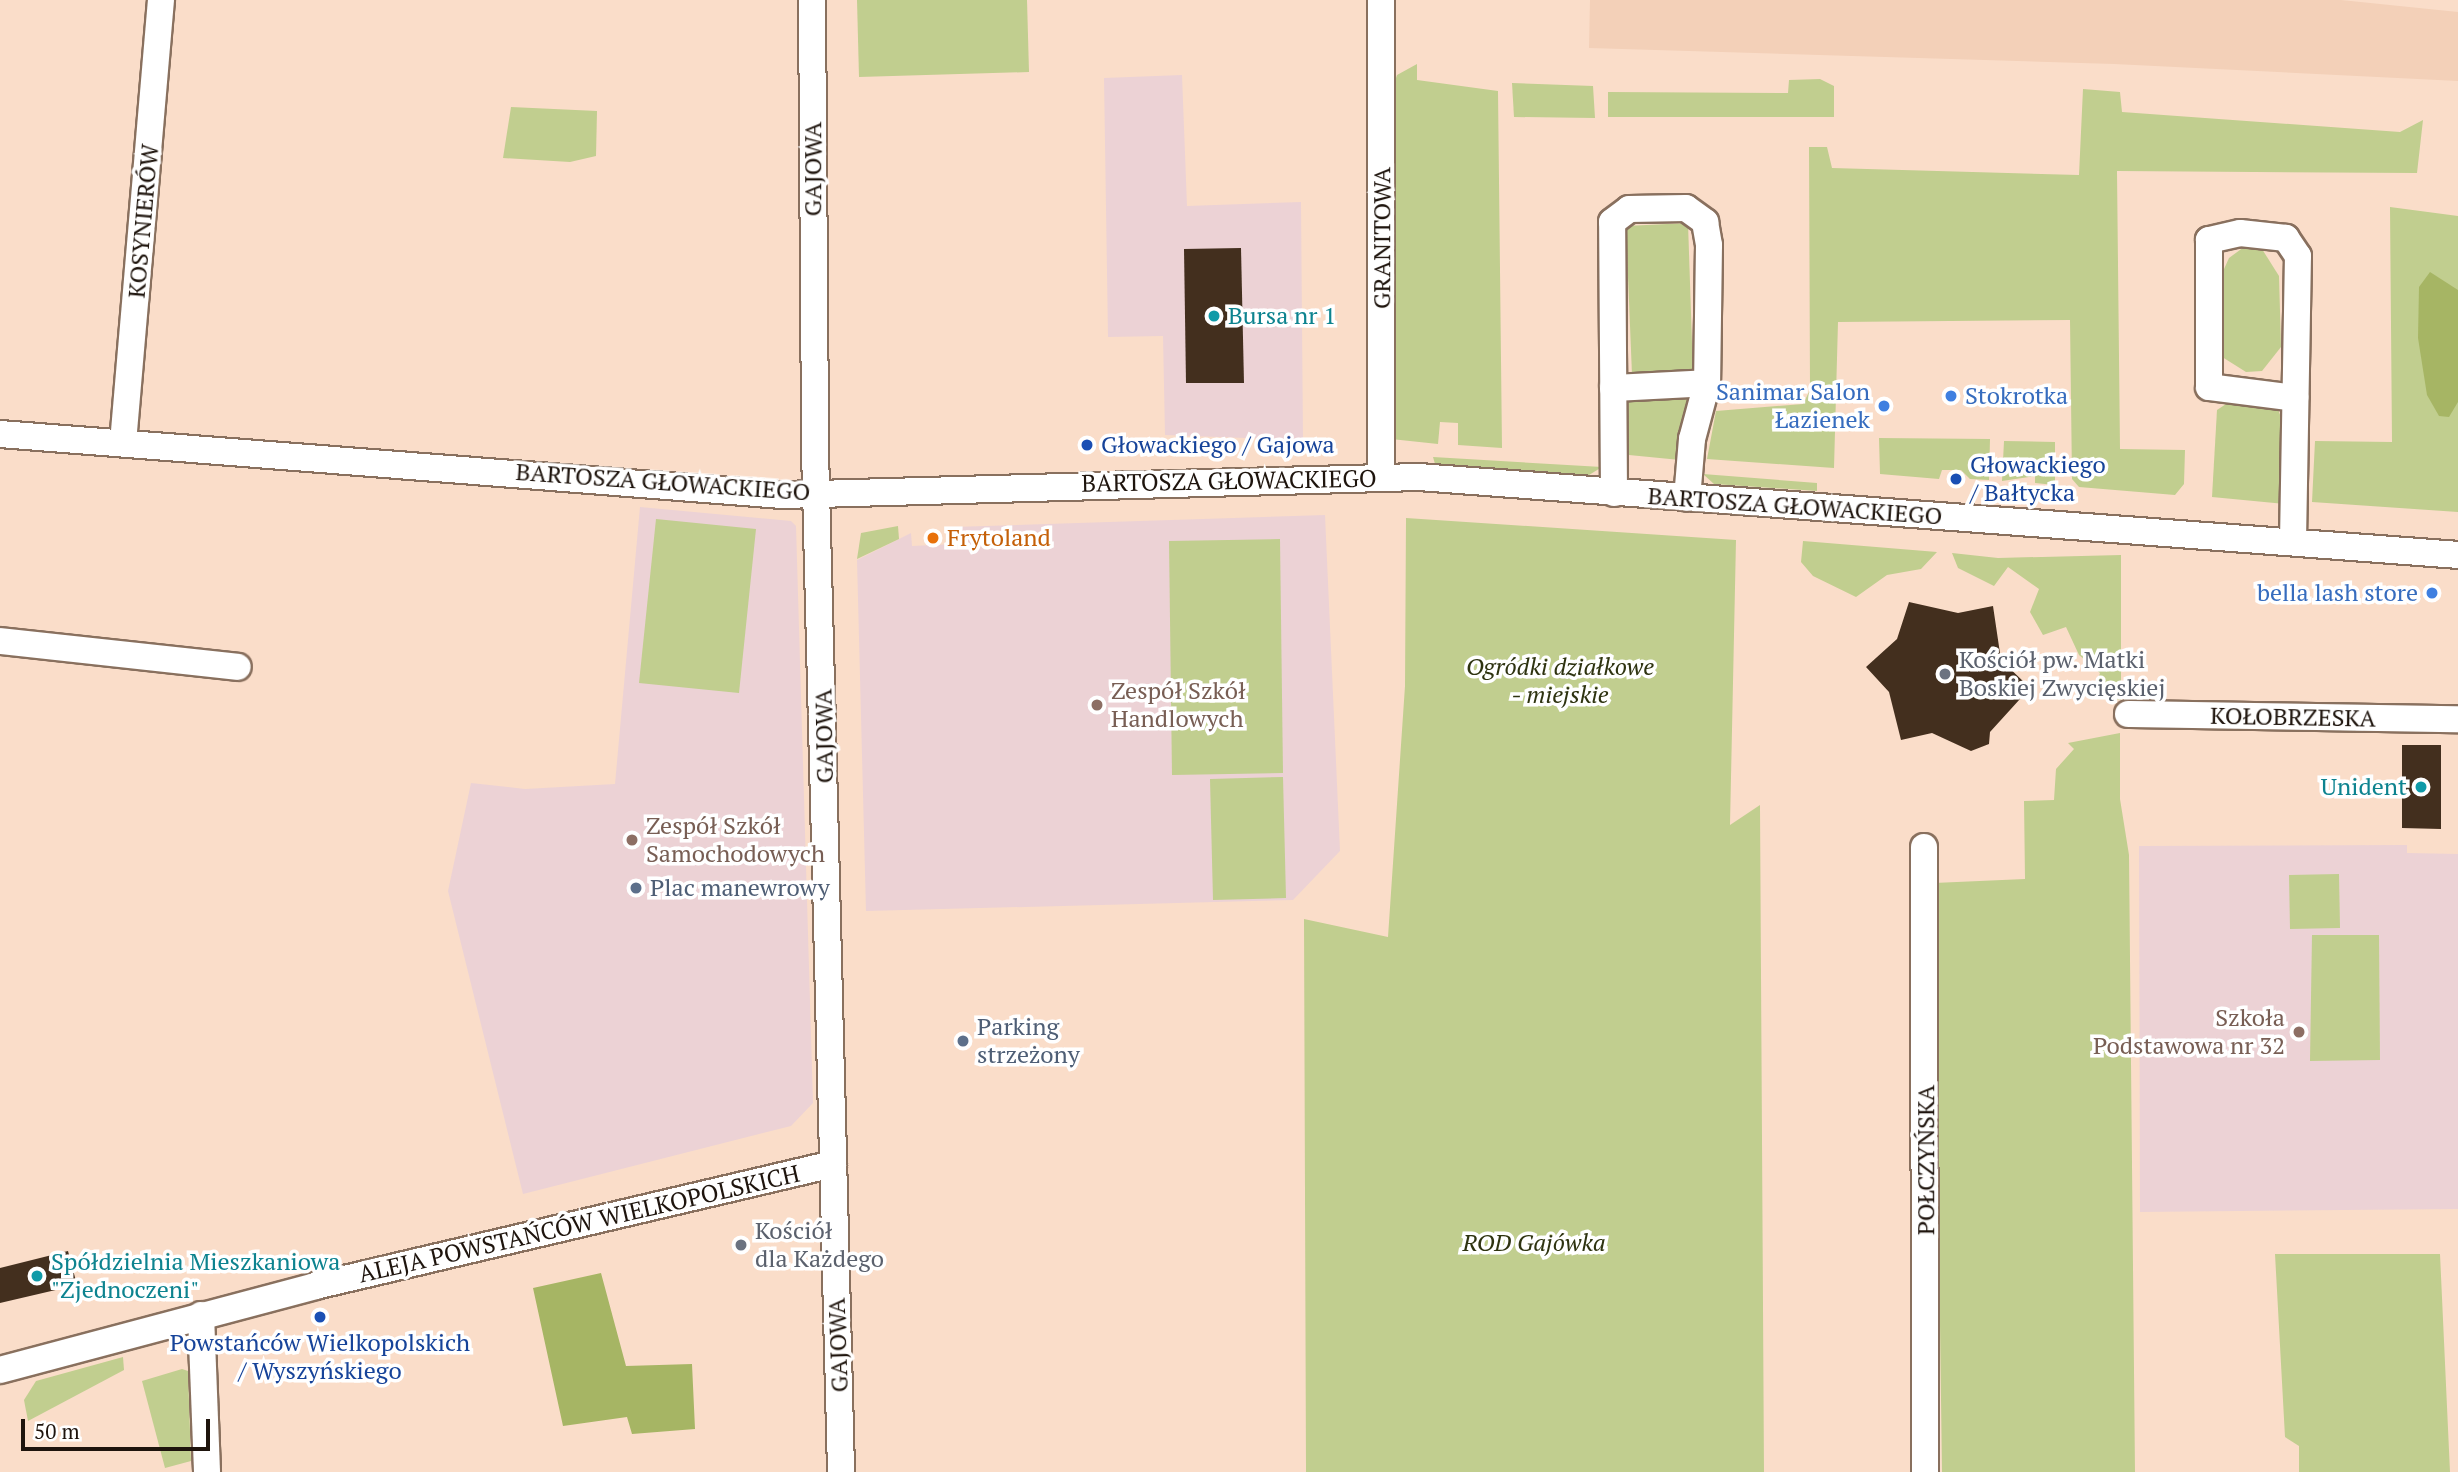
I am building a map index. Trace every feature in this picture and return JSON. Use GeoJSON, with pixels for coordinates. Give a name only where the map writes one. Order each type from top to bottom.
{"type":"FeatureCollection","features":[{"type":"Feature","properties":{"kind":"street","name":"KOSYNIERÓW"},"geometry":{"type":"LineString","coordinates":[[123,443],[162,0]]}},
{"type":"Feature","properties":{"kind":"street","name":"GAJOWA"},"geometry":{"type":"LineString","coordinates":[[812,0],[817,494],[841,1472]]}},
{"type":"Feature","properties":{"kind":"street","name":"GRANITOWA"},"geometry":{"type":"LineString","coordinates":[[1381,0],[1381,477]]}},
{"type":"Feature","properties":{"kind":"street"},"geometry":{"type":"LineString","coordinates":[[1614,493],[1612,222],[1629,209],[1658,206],[1686,208],[1704,222],[1709,245],[1707,383],[1692,439],[1687,498]]}},
{"type":"Feature","properties":{"kind":"street"},"geometry":{"type":"LineString","coordinates":[[2293,541],[2298,256],[2286,238],[2240,233],[2209,240],[2209,387],[2295,398]]}},
{"type":"Feature","properties":{"kind":"street"},"geometry":{"type":"LineString","coordinates":[[1614,388],[1707,383]]}},
{"type":"Feature","properties":{"kind":"street","name":"BARTOSZA GŁOWACKIEGO"},"geometry":{"type":"LineString","coordinates":[[0,434],[817,494],[1381,477],[2458,555]]}},
{"type":"Feature","properties":{"kind":"street"},"geometry":{"type":"LineString","coordinates":[[0,641],[238,667]]}},
{"type":"Feature","properties":{"kind":"street","name":"KOŁOBRZESKA"},"geometry":{"type":"LineString","coordinates":[[2128,714],[2458,719]]}},
{"type":"Feature","properties":{"kind":"street","name":"POŁCZYŃSKA"},"geometry":{"type":"LineString","coordinates":[[1924,847],[1925,1472]]}},
{"type":"Feature","properties":{"kind":"street","name":"ALEJA POWSTAŃCÓW WIELKOPOLSKICH"},"geometry":{"type":"LineString","coordinates":[[0,1370],[201,1315],[833,1164]]}},
{"type":"Feature","properties":{"kind":"street"},"geometry":{"type":"LineString","coordinates":[[201,1315],[207,1472]]}},
{"type":"Feature","properties":{"kind":"shaded area"},"geometry":{"type":"Polygon","coordinates":[[[1590,0],[2341,0],[2458,12],[2458,81],[2114,64],[1589,48],[1590,0]]]}},
{"type":"Feature","properties":{"kind":"shaded area"},"geometry":{"type":"Polygon","coordinates":[[[1182,75],[1187,206],[1301,202],[1303,440],[1165,435],[1163,336],[1108,337],[1104,78],[1182,75]]]}},
{"type":"Feature","properties":{"kind":"shaded area","name":"Zespół Szkół Samochodowych"},"geometry":{"type":"Polygon","coordinates":[[[640,507],[791,521],[796,526],[813,1103],[791,1126],[523,1194],[448,891],[471,783],[525,789],[615,784],[640,507]]]}},
{"type":"Feature","properties":{"kind":"shaded area","name":"Zespół Szkół Handlowych"},"geometry":{"type":"Polygon","coordinates":[[[1325,515],[1340,851],[1293,900],[866,911],[857,560],[911,533],[912,546],[954,544],[953,527],[1325,515]]]}},
{"type":"Feature","properties":{"kind":"shaded area","name":"Szkoła Podstawowa nr 32"},"geometry":{"type":"Polygon","coordinates":[[[2407,845],[2407,853],[2458,854],[2458,1209],[2140,1212],[2139,846],[2407,845]]]}},
{"type":"Feature","properties":{"kind":"green space"},"geometry":{"type":"Polygon","coordinates":[[[857,0],[1027,0],[1029,72],[859,77],[857,0]]]}},
{"type":"Feature","properties":{"kind":"green space"},"geometry":{"type":"Polygon","coordinates":[[[1417,64],[1417,80],[1498,91],[1502,448],[1458,445],[1458,423],[1440,422],[1438,444],[1391,439],[1393,87],[1397,75],[1417,64]]]}},
{"type":"Feature","properties":{"kind":"green space"},"geometry":{"type":"Polygon","coordinates":[[[1820,79],[1834,86],[1834,117],[1608,117],[1608,92],[1788,93],[1789,80],[1820,79]]]}},
{"type":"Feature","properties":{"kind":"green space"},"geometry":{"type":"Polygon","coordinates":[[[1512,83],[1593,86],[1595,118],[1514,117],[1512,83]]]}},
{"type":"Feature","properties":{"kind":"green space"},"geometry":{"type":"Polygon","coordinates":[[[2083,89],[2120,92],[2122,112],[2400,132],[2423,120],[2417,173],[2117,171],[2120,449],[2185,450],[2184,484],[2175,495],[2079,487],[2072,479],[2070,320],[1838,322],[1834,468],[1707,459],[1716,411],[1803,404],[1810,390],[1809,147],[1827,147],[1832,168],[2079,175],[2083,89]]]}},
{"type":"Feature","properties":{"kind":"green space"},"geometry":{"type":"Polygon","coordinates":[[[511,107],[597,111],[596,156],[570,162],[503,158],[511,107]]]}},
{"type":"Feature","properties":{"kind":"green space"},"geometry":{"type":"Polygon","coordinates":[[[2390,207],[2458,216],[2458,512],[2312,502],[2315,441],[2392,442],[2390,207]]]}},
{"type":"Feature","properties":{"kind":"green space"},"geometry":{"type":"Polygon","coordinates":[[[1688,223],[1693,373],[1632,375],[1626,226],[1688,223]]]}},
{"type":"Feature","properties":{"kind":"green space"},"geometry":{"type":"Polygon","coordinates":[[[2244,247],[2262,249],[2279,276],[2281,347],[2262,371],[2246,372],[2219,355],[2220,278],[2229,258],[2244,247]]]}},
{"type":"Feature","properties":{"kind":"green space"},"geometry":{"type":"Polygon","coordinates":[[[2430,272],[2458,290],[2458,402],[2449,417],[2439,416],[2427,395],[2418,338],[2419,287],[2430,272]]]}},
{"type":"Feature","properties":{"kind":"green space"},"geometry":{"type":"Polygon","coordinates":[[[1626,396],[1691,398],[1683,419],[1680,460],[1629,455],[1626,396]]]}},
{"type":"Feature","properties":{"kind":"green space"},"geometry":{"type":"Polygon","coordinates":[[[2229,402],[2277,406],[2286,432],[2285,504],[2212,497],[2217,410],[2229,402]]]}},
{"type":"Feature","properties":{"kind":"green space"},"geometry":{"type":"Polygon","coordinates":[[[1879,438],[1990,439],[1989,480],[1970,479],[1961,470],[1942,470],[1939,479],[1880,474],[1879,438]]]}},
{"type":"Feature","properties":{"kind":"green space"},"geometry":{"type":"Polygon","coordinates":[[[2004,441],[2055,442],[2055,485],[2035,483],[2035,476],[2002,481],[2004,441]]]}},
{"type":"Feature","properties":{"kind":"green space"},"geometry":{"type":"Polygon","coordinates":[[[1433,457],[1602,467],[1589,475],[1435,464],[1433,457]]]}},
{"type":"Feature","properties":{"kind":"green space"},"geometry":{"type":"Polygon","coordinates":[[[1703,474],[1817,483],[1817,491],[1714,484],[1703,474]]]}},
{"type":"Feature","properties":{"kind":"green space","name":"ROD Gajówka"},"geometry":{"type":"Polygon","coordinates":[[[1406,518],[1736,540],[1730,825],[1760,805],[1764,1472],[1306,1472],[1304,919],[1388,937],[1405,686],[1406,518]]]}},
{"type":"Feature","properties":{"kind":"green space"},"geometry":{"type":"Polygon","coordinates":[[[656,519],[756,529],[739,693],[639,683],[656,519]]]}},
{"type":"Feature","properties":{"kind":"green space"},"geometry":{"type":"Polygon","coordinates":[[[898,526],[899,539],[857,559],[861,533],[898,526]]]}},
{"type":"Feature","properties":{"kind":"green space"},"geometry":{"type":"Polygon","coordinates":[[[1280,539],[1283,773],[1172,775],[1169,541],[1280,539]]]}},
{"type":"Feature","properties":{"kind":"green space"},"geometry":{"type":"Polygon","coordinates":[[[1803,541],[1937,552],[1921,569],[1887,575],[1856,597],[1813,576],[1801,562],[1803,541]]]}},
{"type":"Feature","properties":{"kind":"green space"},"geometry":{"type":"Polygon","coordinates":[[[1952,553],[1998,558],[2121,555],[2121,700],[2093,695],[2100,673],[2079,655],[2066,627],[2043,635],[2030,612],[2039,589],[2008,567],[1994,586],[1958,568],[1952,553]]]}},
{"type":"Feature","properties":{"kind":"green space"},"geometry":{"type":"Polygon","coordinates":[[[2120,733],[2120,799],[2129,855],[2135,1472],[1942,1472],[1934,883],[2025,879],[2024,801],[2054,800],[2056,769],[2074,749],[2068,743],[2120,733]]]}},
{"type":"Feature","properties":{"kind":"green space"},"geometry":{"type":"Polygon","coordinates":[[[1283,777],[1286,898],[1213,900],[1210,779],[1283,777]]]}},
{"type":"Feature","properties":{"kind":"green space"},"geometry":{"type":"Polygon","coordinates":[[[2339,874],[2340,928],[2290,929],[2289,875],[2339,874]]]}},
{"type":"Feature","properties":{"kind":"green space"},"geometry":{"type":"Polygon","coordinates":[[[2312,935],[2379,935],[2380,1060],[2310,1061],[2312,935]]]}},
{"type":"Feature","properties":{"kind":"green space"},"geometry":{"type":"Polygon","coordinates":[[[2275,1254],[2440,1254],[2450,1472],[2299,1472],[2299,1446],[2285,1437],[2275,1254]]]}},
{"type":"Feature","properties":{"kind":"green space"},"geometry":{"type":"Polygon","coordinates":[[[601,1273],[626,1366],[692,1364],[695,1429],[632,1434],[627,1417],[563,1426],[533,1288],[601,1273]]]}},
{"type":"Feature","properties":{"kind":"green space"},"geometry":{"type":"Polygon","coordinates":[[[123,1357],[124,1370],[28,1421],[24,1400],[36,1381],[123,1357]]]}},
{"type":"Feature","properties":{"kind":"green space"},"geometry":{"type":"Polygon","coordinates":[[[182,1369],[188,1371],[191,1461],[165,1468],[142,1381],[182,1369]]]}},
{"type":"Feature","properties":{"kind":"building","name":"Bursa nr 1"},"geometry":{"type":"Polygon","coordinates":[[[1241,248],[1244,383],[1186,383],[1184,249],[1241,248]]]}},
{"type":"Feature","properties":{"kind":"building","name":"Kościół pw. Matki Boskiej Zwycięskiej"},"geometry":{"type":"Polygon","coordinates":[[[1909,602],[1958,613],[1993,606],[2001,660],[2026,684],[2020,699],[1990,732],[1989,744],[1971,751],[1932,733],[1901,740],[1889,692],[1866,667],[1897,639],[1909,602]]]}},
{"type":"Feature","properties":{"kind":"building","name":"Unident"},"geometry":{"type":"Polygon","coordinates":[[[2402,745],[2441,745],[2441,829],[2402,828],[2402,745]]]}},
{"type":"Feature","properties":{"kind":"building","name":"Spółdzielnia Mieszkaniowa \"Zjednoczeni\""},"geometry":{"type":"Polygon","coordinates":[[[68,1251],[77,1285],[0,1303],[0,1268],[68,1251]]]}},
{"type":"Feature","properties":{"kind":"place","name":"Bursa nr 1"},"geometry":{"type":"Point","coordinates":[1214,316]}},
{"type":"Feature","properties":{"kind":"place","name":"Stokrotka"},"geometry":{"type":"Point","coordinates":[1951,396]}},
{"type":"Feature","properties":{"kind":"place","name":"Sanimar Salon Łazienek"},"geometry":{"type":"Point","coordinates":[1884,406]}},
{"type":"Feature","properties":{"kind":"place","name":"Głowackiego / Gajowa"},"geometry":{"type":"Point","coordinates":[1087,445]}},
{"type":"Feature","properties":{"kind":"place","name":"Głowackiego / Bałtycka"},"geometry":{"type":"Point","coordinates":[1956,479]}},
{"type":"Feature","properties":{"kind":"place","name":"Frytoland"},"geometry":{"type":"Point","coordinates":[933,538]}},
{"type":"Feature","properties":{"kind":"place","name":"bella lash store"},"geometry":{"type":"Point","coordinates":[2432,593]}},
{"type":"Feature","properties":{"kind":"place","name":"Kościół pw. Matki Boskiej Zwycięskiej"},"geometry":{"type":"Point","coordinates":[1945,674]}},
{"type":"Feature","properties":{"kind":"place","name":"Zespół Szkół Handlowych"},"geometry":{"type":"Point","coordinates":[1097,705]}},
{"type":"Feature","properties":{"kind":"place","name":"Unident"},"geometry":{"type":"Point","coordinates":[2421,787]}},
{"type":"Feature","properties":{"kind":"place","name":"Zespół Szkół Samochodowych"},"geometry":{"type":"Point","coordinates":[632,840]}},
{"type":"Feature","properties":{"kind":"place","name":"Plac manewrowy"},"geometry":{"type":"Point","coordinates":[636,888]}},
{"type":"Feature","properties":{"kind":"place","name":"Szkoła Podstawowa nr 32"},"geometry":{"type":"Point","coordinates":[2299,1032]}},
{"type":"Feature","properties":{"kind":"place","name":"Parking strzeżony"},"geometry":{"type":"Point","coordinates":[963,1041]}},
{"type":"Feature","properties":{"kind":"place","name":"Kościół dla Każdego"},"geometry":{"type":"Point","coordinates":[741,1245]}},
{"type":"Feature","properties":{"kind":"place","name":"Spółdzielnia Mieszkaniowa \"Zjednoczeni\""},"geometry":{"type":"Point","coordinates":[37,1276]}},
{"type":"Feature","properties":{"kind":"place","name":"Powstańców Wielkopolskich / Wyszyńskiego"},"geometry":{"type":"Point","coordinates":[320,1317]}},
{"type":"Feature","properties":{"kind":"park label","name":"Ogródki działkowe - miejskie"},"geometry":{"type":"Point","coordinates":[1560,681]}}]}
